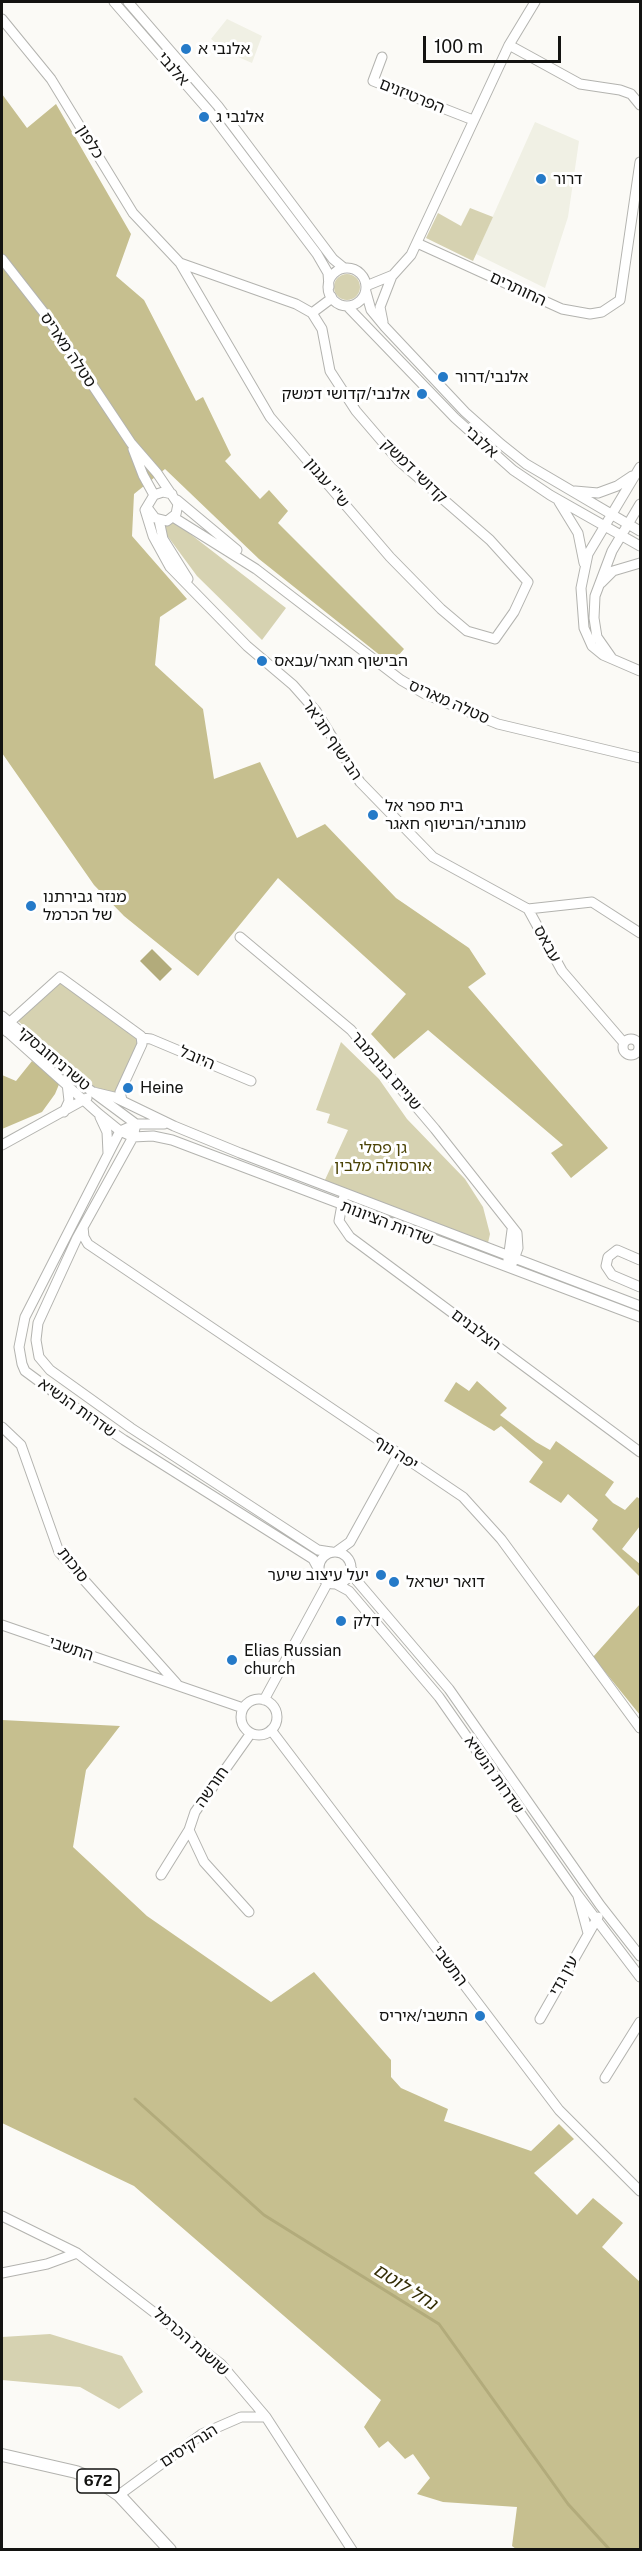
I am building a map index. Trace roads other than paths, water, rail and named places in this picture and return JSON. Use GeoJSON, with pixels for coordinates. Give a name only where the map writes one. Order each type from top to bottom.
{"type":"FeatureCollection","features":[{"type":"Feature","properties":{"kind":"main road","name":"672"},"geometry":{"type":"LineString","coordinates":[[2,2455],[76,2472],[100,2482],[119,2495],[170,2550]]}},
{"type":"Feature","properties":{"kind":"street","name":"אלנבי"},"geometry":{"type":"LineString","coordinates":[[114,2],[209,111],[317,254],[328,273],[330,292]]}},
{"type":"Feature","properties":{"kind":"street","name":"אלנבי"},"geometry":{"type":"LineString","coordinates":[[128,2],[218,106],[333,260],[344,268]]}},
{"type":"Feature","properties":{"kind":"street"},"geometry":{"type":"LineString","coordinates":[[330,292],[340,304],[347,306],[357,303],[366,289],[393,275],[406,262],[509,45],[535,3]]}},
{"type":"Feature","properties":{"kind":"street","name":"כלפון"},"geometry":{"type":"LineString","coordinates":[[2,19],[51,79],[133,213],[180,263]]}},
{"type":"Feature","properties":{"kind":"street"},"geometry":{"type":"LineString","coordinates":[[509,45],[580,84],[632,94],[640,105]]}},
{"type":"Feature","properties":{"kind":"street","name":"הפרטיזנים"},"geometry":{"type":"LineString","coordinates":[[382,57],[373,81],[473,120]]}},
{"type":"Feature","properties":{"kind":"street","name":"החותרים"},"geometry":{"type":"LineString","coordinates":[[417,243],[562,309],[590,314],[602,312],[620,300],[640,162]]}},
{"type":"Feature","properties":{"kind":"street","name":"סטלה מאריס"},"geometry":{"type":"LineString","coordinates":[[2,259],[45,314],[131,443],[174,497],[223,537],[256,569]]}},
{"type":"Feature","properties":{"kind":"street"},"geometry":{"type":"LineString","coordinates":[[180,263],[296,304],[312,313],[332,298],[330,292],[335,273],[344,268],[359,272],[366,289]]}},
{"type":"Feature","properties":{"kind":"street","name":"ש\"י עגנון"},"geometry":{"type":"LineString","coordinates":[[180,263],[270,417],[390,557],[441,609],[467,630],[495,639],[514,612]]}},
{"type":"Feature","properties":{"kind":"street"},"geometry":{"type":"LineString","coordinates":[[385,327],[381,319],[380,307],[393,275]]}},
{"type":"Feature","properties":{"kind":"street","name":"אלנבי"},"geometry":{"type":"LineString","coordinates":[[366,289],[371,310],[385,327],[465,412],[501,444],[526,464],[640,531]]}},
{"type":"Feature","properties":{"kind":"street","name":"אלנבי"},"geometry":{"type":"LineString","coordinates":[[347,306],[455,418],[513,470],[550,495],[640,546]]}},
{"type":"Feature","properties":{"kind":"street","name":"קדושי דמשק"},"geometry":{"type":"LineString","coordinates":[[312,313],[322,329],[330,371],[356,411],[398,460],[490,540],[528,582],[514,612]]}},
{"type":"Feature","properties":{"kind":"street","name":"סטלה מאריס"},"geometry":{"type":"LineString","coordinates":[[131,443],[139,468],[153,497]]}},
{"type":"Feature","properties":{"kind":"street"},"geometry":{"type":"LineString","coordinates":[[585,565],[603,525],[639,470]]}},
{"type":"Feature","properties":{"kind":"street"},"geometry":{"type":"LineString","coordinates":[[570,490],[598,493],[617,486],[639,470]]}},
{"type":"Feature","properties":{"kind":"street"},"geometry":{"type":"LineString","coordinates":[[163,492],[174,497],[177,511],[173,517],[159,520],[150,512],[153,497],[163,492]]}},
{"type":"Feature","properties":{"kind":"street"},"geometry":{"type":"LineString","coordinates":[[550,495],[565,510],[578,533],[585,565],[582,605],[587,638],[597,652],[640,671]]}},
{"type":"Feature","properties":{"kind":"street","name":"הבישוף חג'אר"},"geometry":{"type":"LineString","coordinates":[[153,497],[145,510],[155,540],[170,567],[248,646],[293,685],[316,711],[360,782],[433,857],[528,909]]}},
{"type":"Feature","properties":{"kind":"street"},"geometry":{"type":"LineString","coordinates":[[611,657],[601,646],[594,625],[597,587],[621,536],[640,504]]}},
{"type":"Feature","properties":{"kind":"street","name":"סטלה מאריס"},"geometry":{"type":"LineString","coordinates":[[173,517],[256,569],[401,680],[425,694],[498,724],[640,758]]}},
{"type":"Feature","properties":{"kind":"street","name":"הבישוף חג'אר"},"geometry":{"type":"LineString","coordinates":[[159,520],[163,539],[203,601]]}},
{"type":"Feature","properties":{"kind":"street"},"geometry":{"type":"LineString","coordinates":[[597,587],[614,571],[640,563]]}},
{"type":"Feature","properties":{"kind":"street","name":"עבאס"},"geometry":{"type":"LineString","coordinates":[[638,1051],[624,1051],[624,1043],[562,971],[528,909],[592,902],[640,933]]}},
{"type":"Feature","properties":{"kind":"street","name":"שניים בנובמבר"},"geometry":{"type":"LineString","coordinates":[[240,937],[351,1030],[435,1129],[512,1226],[512,1256]]}},
{"type":"Feature","properties":{"kind":"street","name":"היובל"},"geometry":{"type":"LineString","coordinates":[[6,1027],[60,977],[142,1038],[151,1039],[251,1081]]}},
{"type":"Feature","properties":{"kind":"street","name":"טשרניחובסקי"},"geometry":{"type":"LineString","coordinates":[[2,1016],[6,1027],[99,1114],[120,1131],[133,1137]]}},
{"type":"Feature","properties":{"kind":"street","name":"טשרניחובסקי"},"geometry":{"type":"LineString","coordinates":[[6,1027],[93,1092],[122,1100],[174,1126]]}},
{"type":"Feature","properties":{"kind":"street"},"geometry":{"type":"LineString","coordinates":[[122,1100],[120,1092],[142,1044],[142,1038]]}},
{"type":"Feature","properties":{"kind":"street"},"geometry":{"type":"LineString","coordinates":[[638,1051],[640,1063]]}},
{"type":"Feature","properties":{"kind":"street"},"geometry":{"type":"LineString","coordinates":[[63,1113],[69,1101],[67,1083]]}},
{"type":"Feature","properties":{"kind":"street"},"geometry":{"type":"LineString","coordinates":[[2,1145],[85,1101],[93,1092],[136,1124]]}},
{"type":"Feature","properties":{"kind":"street"},"geometry":{"type":"LineString","coordinates":[[99,1114],[106,1131],[107,1155]]}},
{"type":"Feature","properties":{"kind":"street"},"geometry":{"type":"LineString","coordinates":[[120,1131],[136,1124],[174,1126]]}},
{"type":"Feature","properties":{"kind":"street","name":"שדרות הנשיא"},"geometry":{"type":"LineString","coordinates":[[136,1124],[133,1137],[72,1247],[36,1331],[36,1348],[43,1363],[72,1387],[318,1550],[333,1552]]}},
{"type":"Feature","properties":{"kind":"street","name":"שדרות הציונות"},"geometry":{"type":"LineString","coordinates":[[174,1126],[345,1194],[640,1306]]}},
{"type":"Feature","properties":{"kind":"street","name":"שדרות הנשיא"},"geometry":{"type":"LineString","coordinates":[[120,1131],[25,1317],[19,1347],[25,1371],[124,1440],[313,1559],[319,1569]]}},
{"type":"Feature","properties":{"kind":"street","name":"שדרות הציונות"},"geometry":{"type":"LineString","coordinates":[[133,1137],[153,1136],[172,1140],[640,1317]]}},
{"type":"Feature","properties":{"kind":"street"},"geometry":{"type":"LineString","coordinates":[[341,1205],[345,1194]]}},
{"type":"Feature","properties":{"kind":"street","name":"הצלבנים"},"geometry":{"type":"LineString","coordinates":[[341,1205],[339,1221],[350,1237],[640,1452]]}},
{"type":"Feature","properties":{"kind":"street"},"geometry":{"type":"LineString","coordinates":[[72,1247],[87,1244],[83,1227]]}},
{"type":"Feature","properties":{"kind":"street","name":"יפה נוף"},"geometry":{"type":"LineString","coordinates":[[87,1244],[398,1455],[452,1488],[484,1517],[640,1728]]}},
{"type":"Feature","properties":{"kind":"street"},"geometry":{"type":"LineString","coordinates":[[640,1260],[617,1250],[608,1257],[606,1266],[612,1275],[640,1287]]}},
{"type":"Feature","properties":{"kind":"street"},"geometry":{"type":"LineString","coordinates":[[508,1269],[512,1256]]}},
{"type":"Feature","properties":{"kind":"street","name":"סוכות"},"geometry":{"type":"LineString","coordinates":[[2,1427],[21,1445],[59,1552],[177,1684]]}},
{"type":"Feature","properties":{"kind":"street"},"geometry":{"type":"LineString","coordinates":[[264,1700],[332,1583],[348,1578],[350,1542],[398,1455]]}},
{"type":"Feature","properties":{"kind":"street"},"geometry":{"type":"LineString","coordinates":[[332,1583],[319,1569],[322,1559],[350,1542]]}},
{"type":"Feature","properties":{"kind":"street"},"geometry":{"type":"LineString","coordinates":[[333,1552],[350,1564]]}},
{"type":"Feature","properties":{"kind":"street","name":"שדרות הנשיא"},"geometry":{"type":"LineString","coordinates":[[350,1564],[357,1581],[449,1689],[600,1905],[639,1951]]}},
{"type":"Feature","properties":{"kind":"street","name":"שדרות הנשיא"},"geometry":{"type":"LineString","coordinates":[[332,1583],[349,1591],[439,1697],[577,1894],[640,1977]]}},
{"type":"Feature","properties":{"kind":"street","name":"התשבי"},"geometry":{"type":"LineString","coordinates":[[2,1625],[243,1708]]}},
{"type":"Feature","properties":{"kind":"street"},"geometry":{"type":"LineString","coordinates":[[264,1700],[276,1713],[277,1719],[271,1730],[262,1735],[251,1733],[241,1719],[243,1708],[250,1701],[264,1700]]}},
{"type":"Feature","properties":{"kind":"street","name":"התשבי"},"geometry":{"type":"LineString","coordinates":[[271,1730],[559,2110],[640,2191]]}},
{"type":"Feature","properties":{"kind":"street","name":"חורשה"},"geometry":{"type":"LineString","coordinates":[[161,1875],[189,1830],[195,1812],[251,1733]]}},
{"type":"Feature","properties":{"kind":"street"},"geometry":{"type":"LineString","coordinates":[[189,1830],[204,1863],[249,1912]]}},
{"type":"Feature","properties":{"kind":"street"},"geometry":{"type":"LineString","coordinates":[[577,1894],[588,1933]]}},
{"type":"Feature","properties":{"kind":"street","name":"עין גדי"},"geometry":{"type":"LineString","coordinates":[[540,2019],[596,1919],[600,1905]]}},
{"type":"Feature","properties":{"kind":"street"},"geometry":{"type":"LineString","coordinates":[[605,2078],[640,2022]]}},
{"type":"Feature","properties":{"kind":"street","name":"שושנת הכרמל"},"geometry":{"type":"LineString","coordinates":[[2,2216],[77,2253],[220,2364],[266,2416],[352,2550]]}},
{"type":"Feature","properties":{"kind":"street"},"geometry":{"type":"LineString","coordinates":[[2,2273],[47,2264],[77,2253]]}},
{"type":"Feature","properties":{"kind":"street","name":"הנרקיסים"},"geometry":{"type":"LineString","coordinates":[[119,2495],[202,2434],[240,2417],[266,2416]]}},
{"type":"Feature","properties":{"kind":"waterway","name":"נחל לוטם"},"geometry":{"type":"LineString","coordinates":[[135,2099],[264,2215],[439,2324],[568,2504],[610,2550]]}},
{"type":"Feature","properties":{"kind":"place","name":"אלנבי א"},"geometry":{"type":"Point","coordinates":[186,49]}},
{"type":"Feature","properties":{"kind":"place","name":"אלנבי ג"},"geometry":{"type":"Point","coordinates":[204,117]}},
{"type":"Feature","properties":{"kind":"place","name":"דרור"},"geometry":{"type":"Point","coordinates":[541,179]}},
{"type":"Feature","properties":{"kind":"place","name":"אלנבי/דרור"},"geometry":{"type":"Point","coordinates":[443,377]}},
{"type":"Feature","properties":{"kind":"place","name":"אלנבי/קדושי דמשק"},"geometry":{"type":"Point","coordinates":[422,394]}},
{"type":"Feature","properties":{"kind":"place","name":"הבישוף חגאר/עבאס"},"geometry":{"type":"Point","coordinates":[262,661]}},
{"type":"Feature","properties":{"kind":"place","name":"בית ספר אל מונתבי/הבישוף חאגר"},"geometry":{"type":"Point","coordinates":[373,815]}},
{"type":"Feature","properties":{"kind":"place","name":"מנזר גבירתנו של הכרמל"},"geometry":{"type":"Point","coordinates":[31,906]}},
{"type":"Feature","properties":{"kind":"place","name":"Heine"},"geometry":{"type":"Point","coordinates":[128,1088]}},
{"type":"Feature","properties":{"kind":"place","name":"יעל עיצוב שיער"},"geometry":{"type":"Point","coordinates":[381,1575]}},
{"type":"Feature","properties":{"kind":"place","name":"דואר ישראל"},"geometry":{"type":"Point","coordinates":[394,1582]}},
{"type":"Feature","properties":{"kind":"place","name":"דלק"},"geometry":{"type":"Point","coordinates":[341,1621]}},
{"type":"Feature","properties":{"kind":"place","name":"Elias Russian church"},"geometry":{"type":"Point","coordinates":[232,1660]}},
{"type":"Feature","properties":{"kind":"place","name":"התשבי/איריס"},"geometry":{"type":"Point","coordinates":[480,2016]}},
{"type":"Feature","properties":{"kind":"park label","name":"גן פסלי אורסולה מלבין"},"geometry":{"type":"Point","coordinates":[383,1157]}}]}
